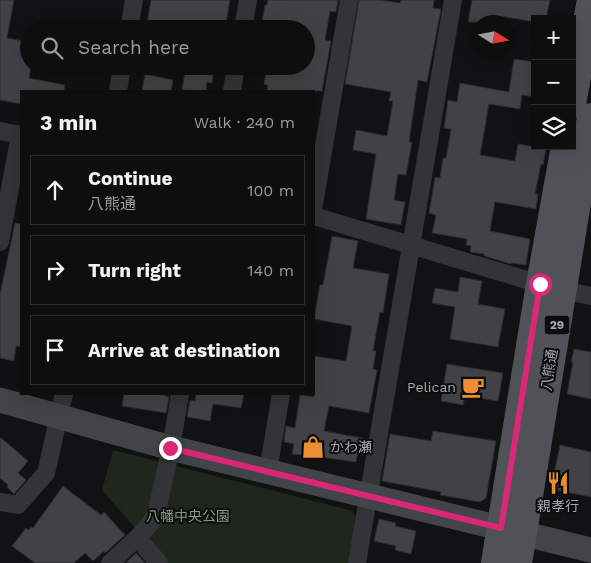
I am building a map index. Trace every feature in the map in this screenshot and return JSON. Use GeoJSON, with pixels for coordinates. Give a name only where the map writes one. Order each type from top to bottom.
{"type":"FeatureCollection","features":[{"type":"Feature","properties":{"kind":"main road"},"geometry":{"type":"LineString","coordinates":[[576,82],[591,0]]}},
{"type":"Feature","properties":{"kind":"main road","name":"八熊通"},"geometry":{"type":"LineString","coordinates":[[551,287],[590,128]]}},
{"type":"Feature","properties":{"kind":"main road","name":"八熊通"},"geometry":{"type":"LineString","coordinates":[[495,563],[512,531],[551,287],[565,150]]}},
{"type":"Feature","properties":{"kind":"main road","name":"八熊通"},"geometry":{"type":"LineString","coordinates":[[512,531],[518,563]]}},
{"type":"Feature","properties":{"kind":"street"},"geometry":{"type":"LineString","coordinates":[[131,20],[134,0]]}},
{"type":"Feature","properties":{"kind":"street"},"geometry":{"type":"LineString","coordinates":[[245,20],[248,0]]}},
{"type":"Feature","properties":{"kind":"street"},"geometry":{"type":"LineString","coordinates":[[315,198],[349,0]]}},
{"type":"Feature","properties":{"kind":"street"},"geometry":{"type":"LineString","coordinates":[[357,563],[453,0]]}},
{"type":"Feature","properties":{"kind":"street"},"geometry":{"type":"LineString","coordinates":[[118,90],[121,75]]}},
{"type":"Feature","properties":{"kind":"street"},"geometry":{"type":"LineString","coordinates":[[232,90],[235,75]]}},
{"type":"Feature","properties":{"kind":"street"},"geometry":{"type":"LineString","coordinates":[[0,131],[20,135],[0,242]]}},
{"type":"Feature","properties":{"kind":"street"},"geometry":{"type":"LineString","coordinates":[[315,216],[551,287],[591,296]]}},
{"type":"Feature","properties":{"kind":"street"},"geometry":{"type":"LineString","coordinates":[[110,563],[137,538],[150,524],[156,514],[180,395]]}},
{"type":"Feature","properties":{"kind":"street"},"geometry":{"type":"LineString","coordinates":[[268,471],[281,395]]}},
{"type":"Feature","properties":{"kind":"street"},"geometry":{"type":"LineString","coordinates":[[0,400],[62,405],[170,448],[591,550]]}},
{"type":"Feature","properties":{"kind":"street"},"geometry":{"type":"LineString","coordinates":[[0,502],[18,505],[46,473],[62,405]]}},
{"type":"Feature","properties":{"kind":"street"},"geometry":{"type":"LineString","coordinates":[[137,538],[159,563]]}},
{"type":"Feature","properties":{"kind":"green space","name":"八幡中央公園"},"geometry":{"type":"Polygon","coordinates":[[[113,450],[353,511],[358,520],[350,563],[166,563],[102,490],[113,450]]]}},
{"type":"Feature","properties":{"kind":"building"},"geometry":{"type":"Polygon","coordinates":[[[0,0],[14,0],[7,38],[20,40],[20,75],[30,75],[29,78],[65,85],[64,90],[20,90],[20,104],[0,100],[0,0]]]}},
{"type":"Feature","properties":{"kind":"building"},"geometry":{"type":"Polygon","coordinates":[[[151,0],[230,0],[227,20],[148,20],[151,0]]]}},
{"type":"Feature","properties":{"kind":"building"},"geometry":{"type":"Polygon","coordinates":[[[268,0],[338,0],[336,12],[330,11],[325,40],[331,41],[322,91],[267,90],[268,85],[264,84],[266,75],[315,75],[315,20],[262,20],[265,5],[267,5],[268,0]]]}},
{"type":"Feature","properties":{"kind":"building"},"geometry":{"type":"Polygon","coordinates":[[[359,0],[380,0],[400,3],[401,0],[434,0],[433,8],[441,9],[427,82],[418,80],[409,142],[412,142],[406,175],[398,174],[394,200],[405,202],[401,225],[366,219],[376,154],[353,150],[356,130],[387,136],[393,101],[389,101],[391,92],[345,84],[359,0]]]}},
{"type":"Feature","properties":{"kind":"building"},"geometry":{"type":"Polygon","coordinates":[[[472,0],[550,0],[547,15],[531,15],[531,21],[516,19],[516,15],[471,15],[471,22],[468,22],[472,0]]]}},
{"type":"Feature","properties":{"kind":"building"},"geometry":{"type":"Polygon","coordinates":[[[514,60],[531,61],[531,96],[522,95],[520,109],[489,104],[480,155],[515,161],[518,144],[531,146],[531,150],[546,150],[535,194],[538,194],[536,209],[495,202],[490,231],[530,239],[526,265],[511,264],[484,256],[484,254],[470,252],[471,246],[466,245],[467,239],[432,233],[436,215],[429,213],[435,177],[440,178],[451,129],[444,128],[448,100],[457,102],[460,83],[509,92],[514,60]]]}},
{"type":"Feature","properties":{"kind":"building"},"geometry":{"type":"Polygon","coordinates":[[[145,75],[173,80],[171,90],[142,90],[145,75]]]}},
{"type":"Feature","properties":{"kind":"building"},"geometry":{"type":"Polygon","coordinates":[[[184,75],[213,75],[212,83],[207,82],[206,90],[182,90],[184,75]]]}},
{"type":"Feature","properties":{"kind":"building"},"geometry":{"type":"Polygon","coordinates":[[[15,223],[20,224],[20,347],[16,346],[14,361],[0,358],[0,294],[15,223]]]}},
{"type":"Feature","properties":{"kind":"building"},"geometry":{"type":"Polygon","coordinates":[[[332,236],[358,241],[353,268],[389,274],[383,313],[380,312],[373,351],[376,351],[373,369],[377,370],[369,413],[329,406],[324,431],[367,439],[365,451],[358,450],[356,462],[321,457],[321,459],[315,460],[304,458],[304,455],[292,454],[294,444],[284,442],[286,426],[295,428],[300,395],[314,397],[315,395],[315,356],[346,361],[352,326],[315,319],[320,285],[323,285],[332,236]]]}},
{"type":"Feature","properties":{"kind":"building"},"geometry":{"type":"Polygon","coordinates":[[[460,277],[482,281],[478,304],[505,309],[498,347],[450,339],[455,307],[432,303],[435,288],[458,292],[460,277]]]}},
{"type":"Feature","properties":{"kind":"building"},"geometry":{"type":"Polygon","coordinates":[[[574,349],[591,352],[591,399],[567,394],[574,349]]]}},
{"type":"Feature","properties":{"kind":"building"},"geometry":{"type":"Polygon","coordinates":[[[447,364],[503,373],[498,401],[465,396],[463,405],[441,401],[447,364]]]}},
{"type":"Feature","properties":{"kind":"building"},"geometry":{"type":"Polygon","coordinates":[[[124,395],[166,395],[169,397],[166,413],[122,406],[124,395]]]}},
{"type":"Feature","properties":{"kind":"building"},"geometry":{"type":"Polygon","coordinates":[[[196,395],[244,395],[241,408],[213,404],[210,421],[187,417],[190,400],[195,401],[196,395]]]}},
{"type":"Feature","properties":{"kind":"building"},"geometry":{"type":"Polygon","coordinates":[[[433,431],[496,441],[486,498],[480,502],[440,495],[441,492],[382,481],[390,434],[431,441],[433,431]]]}},
{"type":"Feature","properties":{"kind":"building"},"geometry":{"type":"Polygon","coordinates":[[[0,437],[28,461],[18,473],[26,480],[14,494],[0,478],[0,437]]]}},
{"type":"Feature","properties":{"kind":"building"},"geometry":{"type":"Polygon","coordinates":[[[560,445],[591,452],[591,497],[551,489],[560,445]]]}},
{"type":"Feature","properties":{"kind":"building"},"geometry":{"type":"Polygon","coordinates":[[[63,486],[101,515],[104,512],[125,535],[93,561],[85,553],[74,563],[35,563],[12,546],[26,528],[29,530],[31,527],[33,528],[63,486]]]}},
{"type":"Feature","properties":{"kind":"building"},"geometry":{"type":"Polygon","coordinates":[[[379,519],[396,523],[395,526],[416,531],[411,554],[395,550],[396,546],[374,541],[379,519]]]}},
{"type":"Feature","properties":{"kind":"building"},"geometry":{"type":"Polygon","coordinates":[[[136,553],[145,563],[126,563],[136,553]]]}},
{"type":"Feature","properties":{"kind":"place","name":"Pelican"},"geometry":{"type":"Point","coordinates":[473,387]}},
{"type":"Feature","properties":{"kind":"place","name":"かわ瀬"},"geometry":{"type":"Point","coordinates":[313,447]}},
{"type":"Feature","properties":{"kind":"place","name":"親孝行"},"geometry":{"type":"Point","coordinates":[558,483]}},
{"type":"Feature","properties":{"kind":"route"},"geometry":{"type":"LineString","coordinates":[[170,448],[501,528],[540,284]]}}]}
